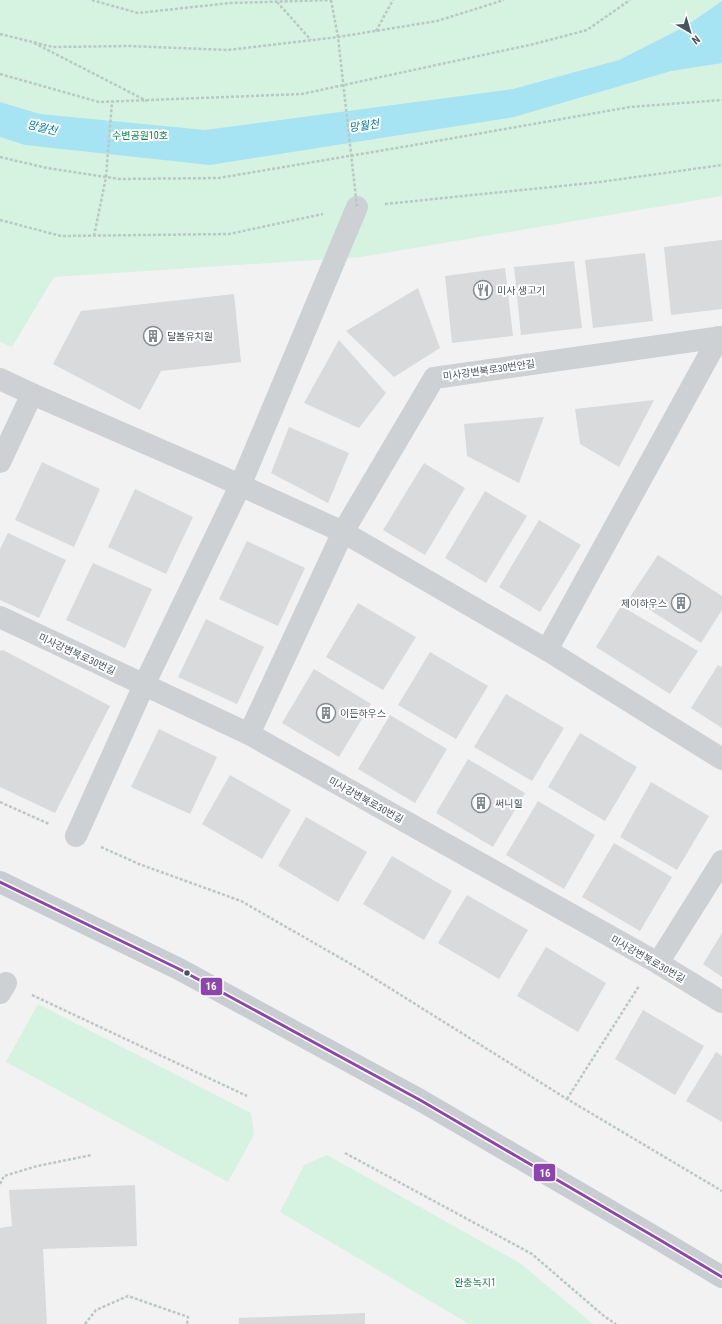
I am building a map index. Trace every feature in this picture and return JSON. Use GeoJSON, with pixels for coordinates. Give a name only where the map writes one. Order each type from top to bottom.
{"type":"FeatureCollection","features":[{"type":"Feature","properties":{"kind":"main road"},"geometry":{"type":"LineString","coordinates":[[0,882],[179,969],[420,1100],[660,1240],[722,1278]]}},
{"type":"Feature","properties":{"kind":"street"},"geometry":{"type":"LineString","coordinates":[[76,836],[144,685],[240,486],[357,207]]}},
{"type":"Feature","properties":{"kind":"street"},"geometry":{"type":"LineString","coordinates":[[548,650],[720,337]]}},
{"type":"Feature","properties":{"kind":"street","name":"미사강변북로30번안길"},"geometry":{"type":"LineString","coordinates":[[342,532],[434,378],[720,337]]}},
{"type":"Feature","properties":{"kind":"street"},"geometry":{"type":"LineString","coordinates":[[0,379],[209,471],[342,532],[548,650],[722,759]]}},
{"type":"Feature","properties":{"kind":"street"},"geometry":{"type":"LineString","coordinates":[[0,462],[32,394]]}},
{"type":"Feature","properties":{"kind":"street"},"geometry":{"type":"LineString","coordinates":[[249,734],[342,532]]}},
{"type":"Feature","properties":{"kind":"street","name":"미사강변북로30번길"},"geometry":{"type":"LineString","coordinates":[[0,617],[249,734],[658,963],[722,1002]]}},
{"type":"Feature","properties":{"kind":"street"},"geometry":{"type":"LineString","coordinates":[[658,963],[722,861]]}},
{"type":"Feature","properties":{"kind":"path"},"geometry":{"type":"LineString","coordinates":[[92,0],[138,13],[230,3],[332,0],[338,37],[357,207]]}},
{"type":"Feature","properties":{"kind":"path"},"geometry":{"type":"LineString","coordinates":[[375,31],[393,0]]}},
{"type":"Feature","properties":{"kind":"path"},"geometry":{"type":"LineString","coordinates":[[0,34],[53,46],[129,46],[228,50],[338,37],[437,21],[504,0]]}},
{"type":"Feature","properties":{"kind":"path"},"geometry":{"type":"LineString","coordinates":[[0,74],[99,102],[302,94],[534,44],[587,30],[630,0]]}},
{"type":"Feature","properties":{"kind":"path"},"geometry":{"type":"LineString","coordinates":[[277,2],[311,40]]}},
{"type":"Feature","properties":{"kind":"path"},"geometry":{"type":"LineString","coordinates":[[29,41],[147,101]]}},
{"type":"Feature","properties":{"kind":"path"},"geometry":{"type":"LineString","coordinates":[[0,157],[47,168],[119,179],[219,178],[414,146],[630,107],[722,100]]}},
{"type":"Feature","properties":{"kind":"path"},"geometry":{"type":"LineString","coordinates":[[94,236],[106,177],[112,102]]}},
{"type":"Feature","properties":{"kind":"path"},"geometry":{"type":"LineString","coordinates":[[0,802],[139,864],[241,901],[356,968],[567,1099],[722,1191]]}},
{"type":"Feature","properties":{"kind":"path"},"geometry":{"type":"LineString","coordinates":[[567,1099],[642,980]]}},
{"type":"Feature","properties":{"kind":"path"},"geometry":{"type":"LineString","coordinates":[[3,988],[247,1096]]}},
{"type":"Feature","properties":{"kind":"path"},"geometry":{"type":"LineString","coordinates":[[345,1153],[532,1254],[605,1317],[616,1324]]}},
{"type":"Feature","properties":{"kind":"path"},"geometry":{"type":"LineString","coordinates":[[0,1184],[4,1176],[37,1166],[92,1155]]}},
{"type":"Feature","properties":{"kind":"path"},"geometry":{"type":"LineString","coordinates":[[86,1324],[96,1310],[128,1296],[188,1317],[187,1324]]}},
{"type":"Feature","properties":{"kind":"green space","name":"수변공원10호"},"geometry":{"type":"Polygon","coordinates":[[[0,0],[722,0],[722,196],[361,257],[54,277],[12,347],[0,342],[0,0]]]}},
{"type":"Feature","properties":{"kind":"green space"},"geometry":{"type":"Polygon","coordinates":[[[38,1004],[251,1113],[254,1135],[228,1182],[6,1062],[38,1004]]]}},
{"type":"Feature","properties":{"kind":"green space","name":"완충녹지1"},"geometry":{"type":"Polygon","coordinates":[[[327,1155],[520,1263],[593,1324],[469,1324],[280,1212],[304,1165],[327,1155]]]}},
{"type":"Feature","properties":{"kind":"water","name":"망월천"},"geometry":{"type":"Polygon","coordinates":[[[722,1],[722,63],[671,71],[514,117],[210,165],[25,145],[0,137],[0,102],[40,114],[205,130],[513,89],[619,60],[686,26],[722,1]]]}},
{"type":"Feature","properties":{"kind":"building"},"geometry":{"type":"Polygon","coordinates":[[[722,240],[722,309],[671,315],[664,247],[722,240]]]}},
{"type":"Feature","properties":{"kind":"building"},"geometry":{"type":"Polygon","coordinates":[[[645,253],[653,321],[593,328],[585,260],[645,253]]]}},
{"type":"Feature","properties":{"kind":"building"},"geometry":{"type":"Polygon","coordinates":[[[574,261],[582,328],[521,335],[514,267],[574,261]]]}},
{"type":"Feature","properties":{"kind":"building"},"geometry":{"type":"Polygon","coordinates":[[[505,268],[513,336],[452,343],[445,276],[505,268]]]}},
{"type":"Feature","properties":{"kind":"building"},"geometry":{"type":"Polygon","coordinates":[[[418,288],[440,348],[394,377],[346,331],[418,288]]]}},
{"type":"Feature","properties":{"kind":"building","name":"달봄유치원"},"geometry":{"type":"Polygon","coordinates":[[[234,294],[241,362],[161,371],[140,410],[53,364],[81,311],[234,294]]]}},
{"type":"Feature","properties":{"kind":"building"},"geometry":{"type":"Polygon","coordinates":[[[339,340],[386,393],[359,428],[304,403],[339,340]]]}},
{"type":"Feature","properties":{"kind":"building"},"geometry":{"type":"Polygon","coordinates":[[[654,400],[619,467],[580,444],[575,409],[654,400]]]}},
{"type":"Feature","properties":{"kind":"building"},"geometry":{"type":"Polygon","coordinates":[[[544,417],[519,483],[467,456],[464,424],[544,417]]]}},
{"type":"Feature","properties":{"kind":"building"},"geometry":{"type":"Polygon","coordinates":[[[289,427],[349,453],[328,503],[271,473],[289,427]]]}},
{"type":"Feature","properties":{"kind":"building"},"geometry":{"type":"Polygon","coordinates":[[[42,462],[100,489],[74,547],[15,520],[42,462]]]}},
{"type":"Feature","properties":{"kind":"building"},"geometry":{"type":"Polygon","coordinates":[[[424,463],[465,488],[425,555],[383,530],[424,463]]]}},
{"type":"Feature","properties":{"kind":"building"},"geometry":{"type":"Polygon","coordinates":[[[135,489],[193,517],[166,574],[108,547],[135,489]]]}},
{"type":"Feature","properties":{"kind":"building"},"geometry":{"type":"Polygon","coordinates":[[[485,491],[527,516],[486,583],[445,558],[485,491]]]}},
{"type":"Feature","properties":{"kind":"building"},"geometry":{"type":"Polygon","coordinates":[[[539,520],[581,545],[540,612],[499,587],[539,520]]]}},
{"type":"Feature","properties":{"kind":"building"},"geometry":{"type":"Polygon","coordinates":[[[8,533],[66,560],[39,618],[0,600],[0,549],[8,533]]]}},
{"type":"Feature","properties":{"kind":"building"},"geometry":{"type":"Polygon","coordinates":[[[247,541],[305,568],[278,626],[219,599],[247,541]]]}},
{"type":"Feature","properties":{"kind":"building","name":"제이하우스"},"geometry":{"type":"Polygon","coordinates":[[[658,555],[722,596],[722,610],[701,643],[630,597],[658,555]]]}},
{"type":"Feature","properties":{"kind":"building"},"geometry":{"type":"Polygon","coordinates":[[[93,563],[152,589],[125,648],[66,620],[93,563]]]}},
{"type":"Feature","properties":{"kind":"building"},"geometry":{"type":"Polygon","coordinates":[[[358,603],[416,637],[383,690],[326,657],[358,603]]]}},
{"type":"Feature","properties":{"kind":"building"},"geometry":{"type":"Polygon","coordinates":[[[621,606],[698,651],[670,694],[596,647],[621,606]]]}},
{"type":"Feature","properties":{"kind":"building"},"geometry":{"type":"Polygon","coordinates":[[[206,619],[264,647],[237,704],[178,677],[206,619]]]}},
{"type":"Feature","properties":{"kind":"building"},"geometry":{"type":"Polygon","coordinates":[[[3,650],[110,706],[55,813],[0,787],[0,651],[3,650]]]}},
{"type":"Feature","properties":{"kind":"building"},"geometry":{"type":"Polygon","coordinates":[[[430,652],[488,686],[456,739],[398,705],[430,652]]]}},
{"type":"Feature","properties":{"kind":"building"},"geometry":{"type":"Polygon","coordinates":[[[718,665],[722,667],[722,728],[691,708],[718,665]]]}},
{"type":"Feature","properties":{"kind":"building","name":"이든하우스"},"geometry":{"type":"Polygon","coordinates":[[[314,669],[371,704],[339,757],[282,723],[314,669]]]}},
{"type":"Feature","properties":{"kind":"building"},"geometry":{"type":"Polygon","coordinates":[[[506,694],[564,728],[532,781],[474,747],[506,694]]]}},
{"type":"Feature","properties":{"kind":"building"},"geometry":{"type":"Polygon","coordinates":[[[390,715],[447,749],[415,803],[358,769],[390,715]]]}},
{"type":"Feature","properties":{"kind":"building"},"geometry":{"type":"Polygon","coordinates":[[[159,729],[217,757],[190,814],[131,787],[159,729]]]}},
{"type":"Feature","properties":{"kind":"building"},"geometry":{"type":"Polygon","coordinates":[[[580,733],[637,767],[605,821],[548,787],[580,733]]]}},
{"type":"Feature","properties":{"kind":"building","name":"써니힐"},"geometry":{"type":"Polygon","coordinates":[[[468,759],[525,793],[493,847],[436,813],[468,759]]]}},
{"type":"Feature","properties":{"kind":"building"},"geometry":{"type":"Polygon","coordinates":[[[230,775],[291,810],[262,859],[202,824],[230,775]]]}},
{"type":"Feature","properties":{"kind":"building"},"geometry":{"type":"Polygon","coordinates":[[[651,782],[709,816],[677,870],[620,837],[651,782]]]}},
{"type":"Feature","properties":{"kind":"building"},"geometry":{"type":"Polygon","coordinates":[[[538,801],[595,835],[564,889],[506,855],[538,801]]]}},
{"type":"Feature","properties":{"kind":"building"},"geometry":{"type":"Polygon","coordinates":[[[306,817],[367,852],[338,902],[278,866],[306,817]]]}},
{"type":"Feature","properties":{"kind":"building"},"geometry":{"type":"Polygon","coordinates":[[[614,843],[672,877],[640,931],[582,897],[614,843]]]}},
{"type":"Feature","properties":{"kind":"building"},"geometry":{"type":"Polygon","coordinates":[[[392,856],[452,891],[424,940],[363,904],[392,856]]]}},
{"type":"Feature","properties":{"kind":"building"},"geometry":{"type":"Polygon","coordinates":[[[467,895],[528,930],[499,979],[438,943],[467,895]]]}},
{"type":"Feature","properties":{"kind":"building"},"geometry":{"type":"Polygon","coordinates":[[[722,933],[722,977],[703,964],[722,933]]]}},
{"type":"Feature","properties":{"kind":"building"},"geometry":{"type":"Polygon","coordinates":[[[546,947],[606,983],[578,1032],[517,996],[546,947]]]}},
{"type":"Feature","properties":{"kind":"building"},"geometry":{"type":"Polygon","coordinates":[[[643,1010],[704,1046],[675,1095],[615,1059],[643,1010]]]}},
{"type":"Feature","properties":{"kind":"building"},"geometry":{"type":"Polygon","coordinates":[[[716,1052],[722,1056],[722,1122],[686,1101],[716,1052]]]}},
{"type":"Feature","properties":{"kind":"building"},"geometry":{"type":"Polygon","coordinates":[[[135,1185],[137,1246],[43,1249],[47,1324],[0,1324],[0,1228],[12,1226],[9,1190],[135,1185]]]}},
{"type":"Feature","properties":{"kind":"building"},"geometry":{"type":"Polygon","coordinates":[[[365,1313],[365,1324],[239,1324],[239,1318],[365,1313]]]}},
{"type":"Feature","properties":{"kind":"transit line","name":"16"},"geometry":{"type":"LineString","coordinates":[[0,882],[179,969],[420,1100],[722,1277]]}},
{"type":"Feature","properties":{"kind":"place","name":"미사 생고기"},"geometry":{"type":"Point","coordinates":[483,290]}},
{"type":"Feature","properties":{"kind":"place","name":"달봄유치원"},"geometry":{"type":"Point","coordinates":[153,336]}},
{"type":"Feature","properties":{"kind":"place","name":"제이하우스"},"geometry":{"type":"Point","coordinates":[681,603]}},
{"type":"Feature","properties":{"kind":"place","name":"이든하우스"},"geometry":{"type":"Point","coordinates":[326,713]}},
{"type":"Feature","properties":{"kind":"place","name":"써니힐"},"geometry":{"type":"Point","coordinates":[481,803]}}]}
